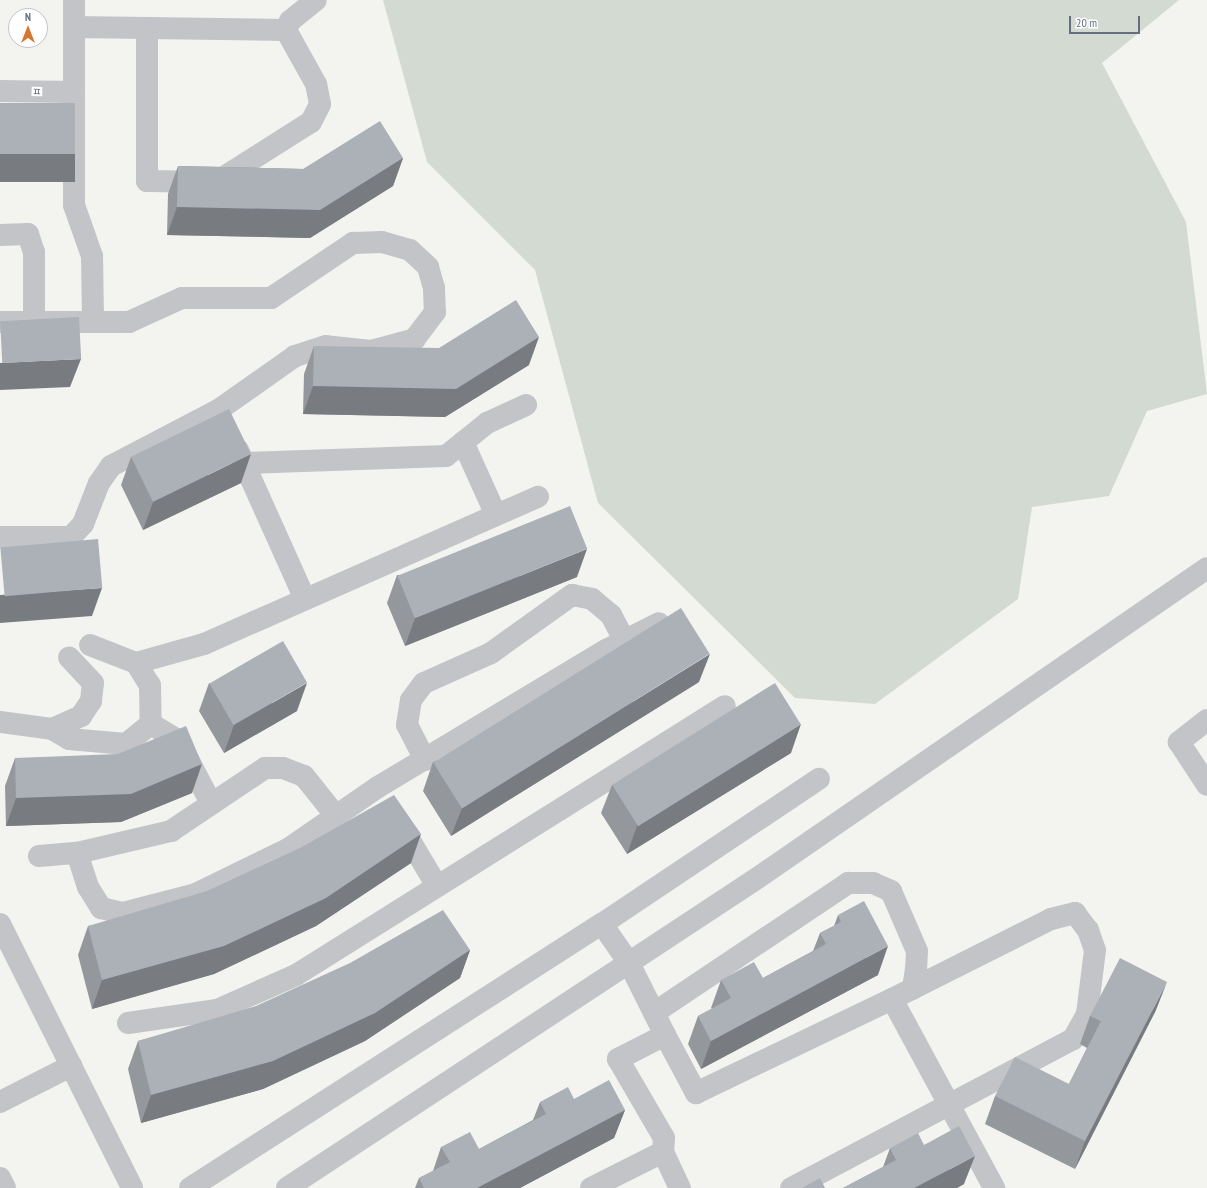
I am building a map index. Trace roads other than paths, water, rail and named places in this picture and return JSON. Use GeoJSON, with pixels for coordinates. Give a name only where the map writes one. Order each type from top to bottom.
{"type":"FeatureCollection","features":[{"type":"Feature","properties":{"kind":"street"},"geometry":{"type":"LineString","coordinates":[[74,0],[74,205],[92,256],[93,322]]}},
{"type":"Feature","properties":{"kind":"street"},"geometry":{"type":"LineString","coordinates":[[286,30],[290,21],[316,0]]}},
{"type":"Feature","properties":{"kind":"street"},"geometry":{"type":"LineString","coordinates":[[74,27],[286,30]]}},
{"type":"Feature","properties":{"kind":"street"},"geometry":{"type":"LineString","coordinates":[[147,28],[147,181],[216,182],[311,122],[320,104],[316,84],[286,30]]}},
{"type":"Feature","properties":{"kind":"street","name":"ㅍ"},"geometry":{"type":"LineString","coordinates":[[0,91],[74,92]]}},
{"type":"Feature","properties":{"kind":"street"},"geometry":{"type":"LineString","coordinates":[[0,234],[28,234],[34,252],[34,322]]}},
{"type":"Feature","properties":{"kind":"street"},"geometry":{"type":"LineString","coordinates":[[0,322],[129,322],[182,298],[271,298],[353,243],[382,242],[410,250],[428,267],[434,288],[435,312],[415,339],[371,351],[326,346],[295,356],[220,409],[111,466],[99,483],[83,524],[71,537],[0,537]]}},
{"type":"Feature","properties":{"kind":"street"},"geometry":{"type":"LineString","coordinates":[[244,463],[446,456],[487,424],[526,405]]}},
{"type":"Feature","properties":{"kind":"street"},"geometry":{"type":"LineString","coordinates":[[220,409],[305,599]]}},
{"type":"Feature","properties":{"kind":"street"},"geometry":{"type":"LineString","coordinates":[[463,442],[496,515]]}},
{"type":"Feature","properties":{"kind":"street"},"geometry":{"type":"LineString","coordinates":[[136,663],[204,644],[538,497]]}},
{"type":"Feature","properties":{"kind":"street"},"geometry":{"type":"LineString","coordinates":[[287,1188],[753,881],[1207,568]]}},
{"type":"Feature","properties":{"kind":"street"},"geometry":{"type":"LineString","coordinates":[[425,760],[407,725],[411,700],[424,683],[490,653],[572,595],[592,599],[611,615],[625,641]]}},
{"type":"Feature","properties":{"kind":"street"},"geometry":{"type":"LineString","coordinates":[[77,853],[88,887],[101,908],[123,913],[196,894],[288,849],[378,788],[625,641],[659,623]]}},
{"type":"Feature","properties":{"kind":"street"},"geometry":{"type":"LineString","coordinates":[[90,645],[136,663],[150,685],[151,724]]}},
{"type":"Feature","properties":{"kind":"street"},"geometry":{"type":"LineString","coordinates":[[52,729],[81,716],[91,701],[93,683],[69,657]]}},
{"type":"Feature","properties":{"kind":"street"},"geometry":{"type":"LineString","coordinates":[[128,1023],[217,1010],[296,974],[725,706]]}},
{"type":"Feature","properties":{"kind":"street"},"geometry":{"type":"LineString","coordinates":[[1207,720],[1178,742],[1207,785]]}},
{"type":"Feature","properties":{"kind":"street"},"geometry":{"type":"LineString","coordinates":[[0,722],[52,729],[69,739],[126,744],[151,724]]}},
{"type":"Feature","properties":{"kind":"street"},"geometry":{"type":"LineString","coordinates":[[151,724],[178,740],[211,803]]}},
{"type":"Feature","properties":{"kind":"street"},"geometry":{"type":"LineString","coordinates":[[39,856],[77,853],[171,831],[265,768],[283,768],[304,776],[336,816]]}},
{"type":"Feature","properties":{"kind":"street"},"geometry":{"type":"LineString","coordinates":[[190,1188],[602,924],[819,779]]}},
{"type":"Feature","properties":{"kind":"street"},"geometry":{"type":"LineString","coordinates":[[378,788],[437,886]]}},
{"type":"Feature","properties":{"kind":"street"},"geometry":{"type":"LineString","coordinates":[[654,1013],[848,883],[873,883],[891,891],[917,951],[913,989]]}},
{"type":"Feature","properties":{"kind":"street"},"geometry":{"type":"LineString","coordinates":[[602,924],[629,963],[696,1093],[913,989],[1051,919],[1075,913],[1088,930],[1096,950],[1087,1014],[1073,1039],[791,1188]]}},
{"type":"Feature","properties":{"kind":"street"},"geometry":{"type":"LineString","coordinates":[[0,924],[132,1188]]}},
{"type":"Feature","properties":{"kind":"street"},"geometry":{"type":"LineString","coordinates":[[892,999],[994,1188]]}},
{"type":"Feature","properties":{"kind":"street"},"geometry":{"type":"LineString","coordinates":[[665,1035],[618,1059],[664,1138],[663,1152],[680,1188]]}},
{"type":"Feature","properties":{"kind":"street"},"geometry":{"type":"LineString","coordinates":[[0,1102],[71,1066]]}},
{"type":"Feature","properties":{"kind":"street"},"geometry":{"type":"LineString","coordinates":[[591,1188],[663,1152]]}},
{"type":"Feature","properties":{"kind":"street"},"geometry":{"type":"LineString","coordinates":[[0,1178],[5,1188]]}}]}
